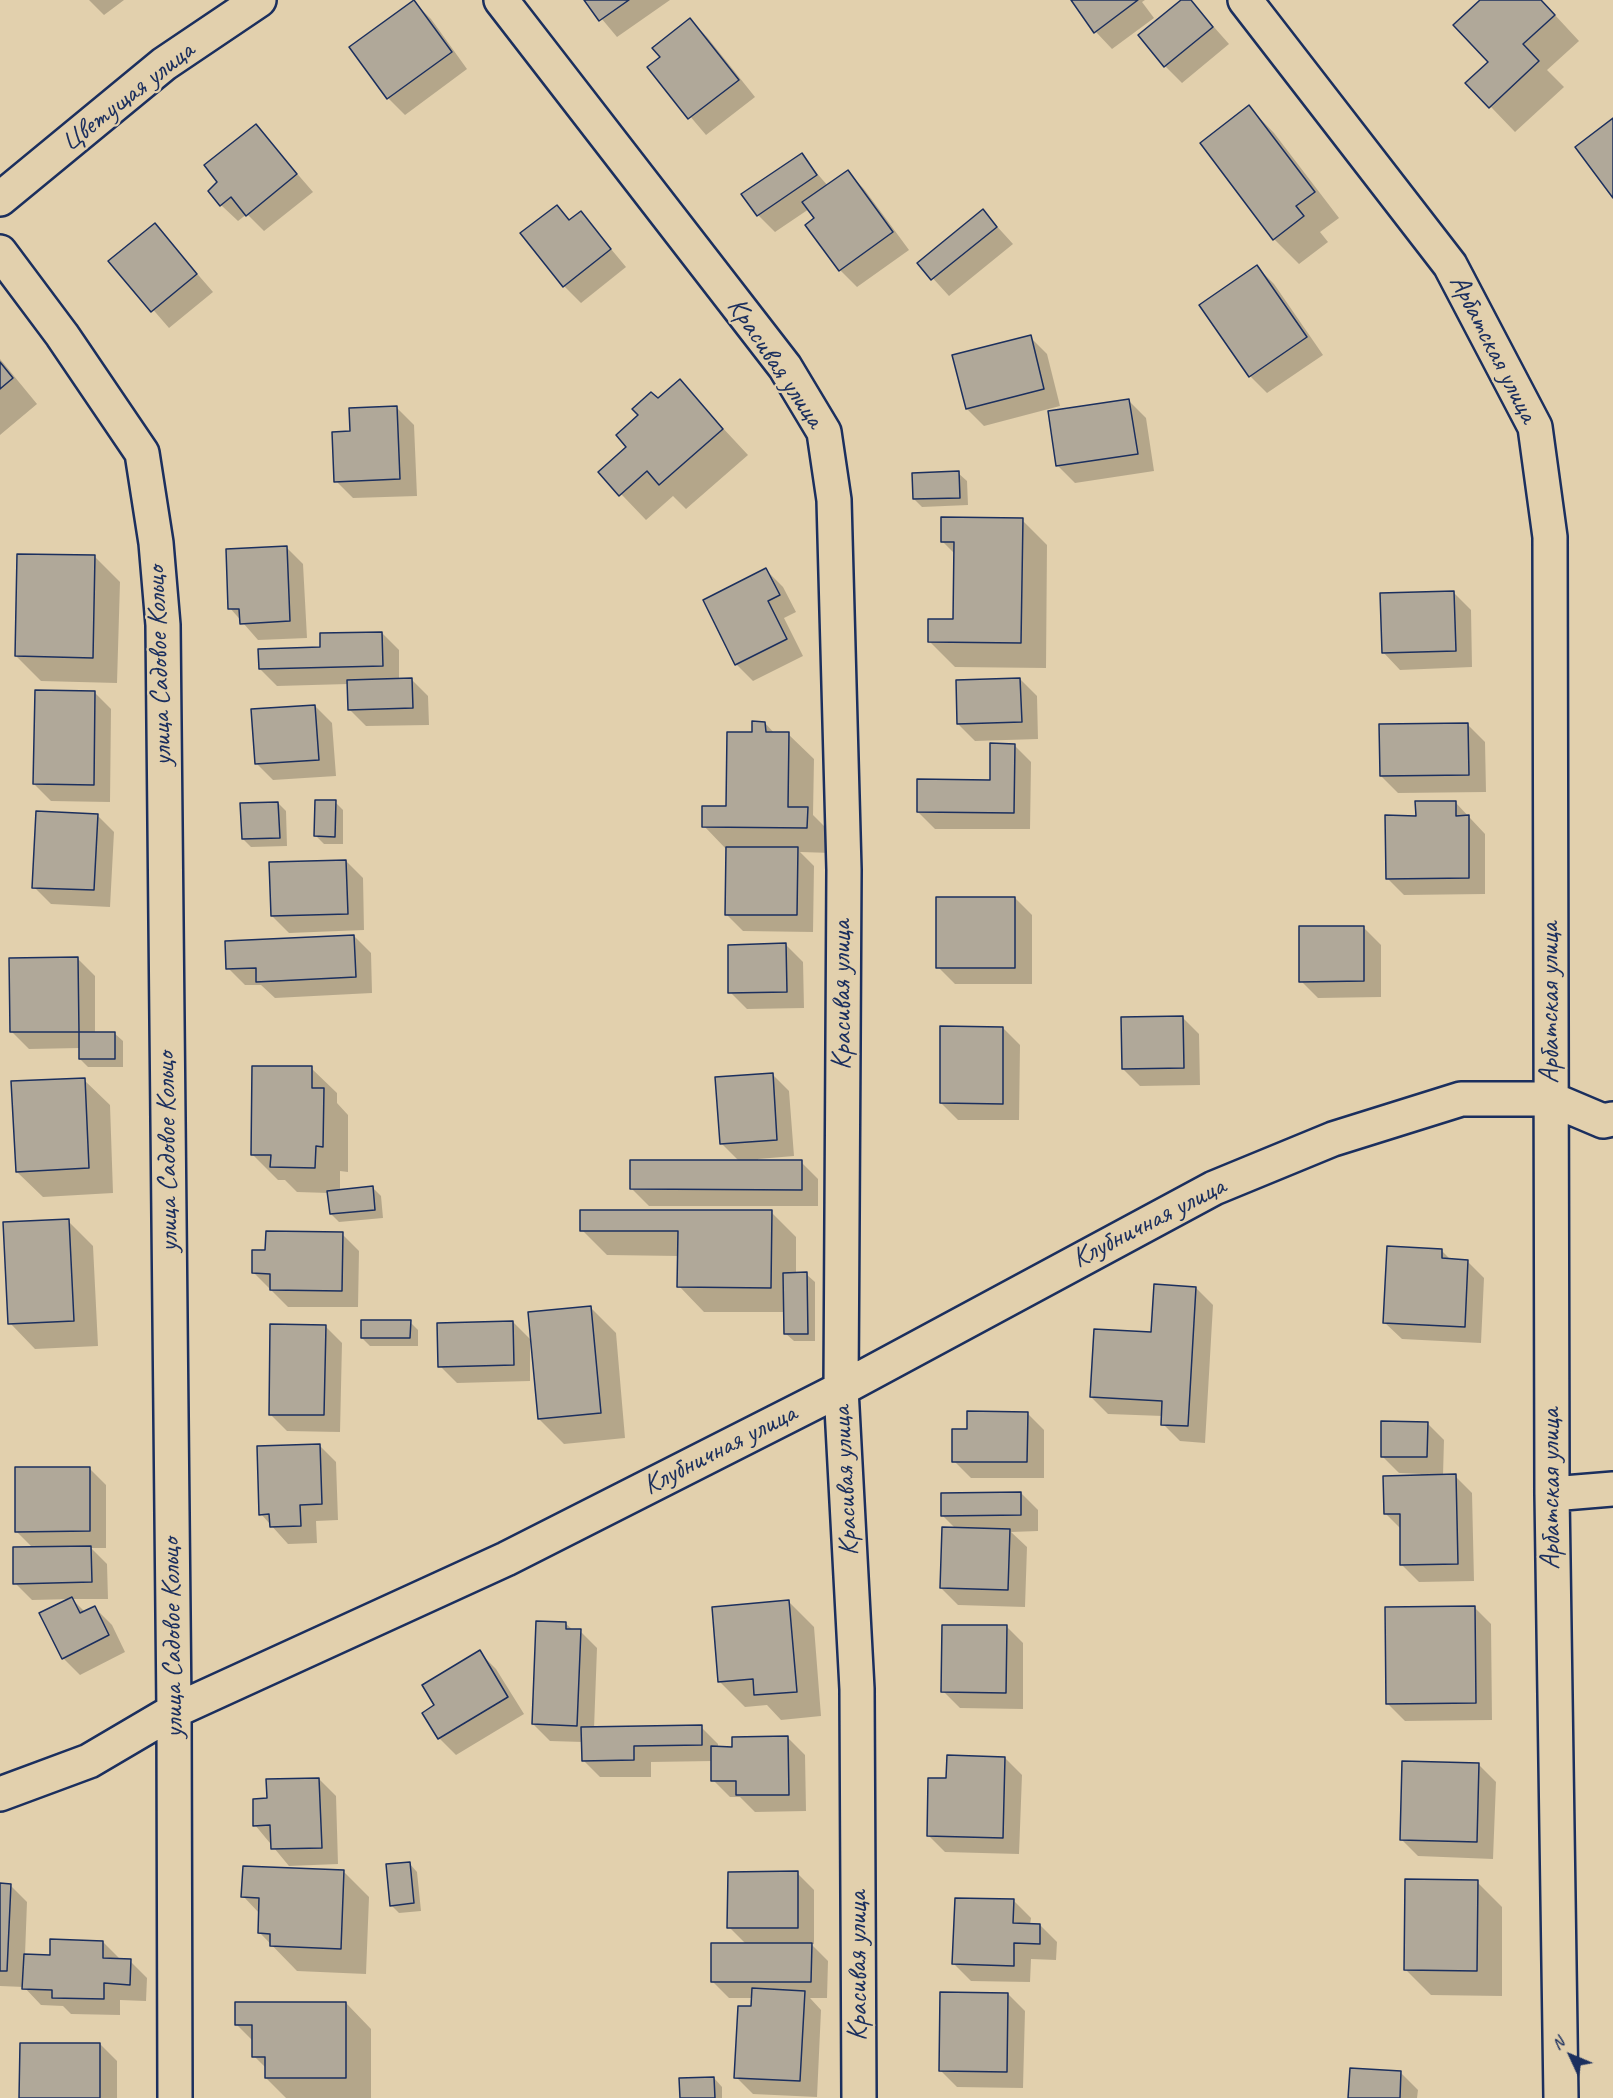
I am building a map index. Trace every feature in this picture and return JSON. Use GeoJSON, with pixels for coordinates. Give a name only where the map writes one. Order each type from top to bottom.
{"type":"FeatureCollection","features":[{"type":"Feature","properties":{"kind":"street","name":"Цветущая улица"},"geometry":{"type":"LineString","coordinates":[[0,200],[164,64],[259,0]]}},
{"type":"Feature","properties":{"kind":"street","name":"Красивая улица"},"geometry":{"type":"LineString","coordinates":[[501,0],[785,367],[824,432],[834,500],[844,870],[841,1389],[857,1689],[860,2098]]}},
{"type":"Feature","properties":{"kind":"street","name":"Арбатская улица"},"geometry":{"type":"LineString","coordinates":[[1245,0],[1450,264],[1534,427],[1550,537],[1552,1494],[1561,2098]]}},
{"type":"Feature","properties":{"kind":"street","name":"улица Садовое Кольцо"},"geometry":{"type":"LineString","coordinates":[[0,252],[62,335],[142,453],[156,543],[163,625],[174,1711],[175,2098]]}},
{"type":"Feature","properties":{"kind":"street","name":"Клубничная улица"},"geometry":{"type":"LineString","coordinates":[[0,1794],[89,1761],[174,1711],[506,1559],[841,1389],[1026,1287],[1214,1188],[1246,1174],[1333,1139],[1461,1099],[1551,1099],[1603,1121],[1613,1119]]}},
{"type":"Feature","properties":{"kind":"street"},"geometry":{"type":"LineString","coordinates":[[1552,1494],[1613,1489]]}},
{"type":"Feature","properties":{"kind":"building"},"geometry":{"type":"Polygon","coordinates":[[[414,0],[452,52],[387,99],[349,47],[414,0]]]}},
{"type":"Feature","properties":{"kind":"building"},"geometry":{"type":"Polygon","coordinates":[[[584,0],[629,0],[599,21],[584,0]]]}},
{"type":"Feature","properties":{"kind":"building"},"geometry":{"type":"Polygon","coordinates":[[[1071,0],[1138,0],[1094,33],[1071,0]]]}},
{"type":"Feature","properties":{"kind":"building"},"geometry":{"type":"Polygon","coordinates":[[[1181,0],[1191,0],[1213,27],[1164,67],[1138,35],[1181,0]]]}},
{"type":"Feature","properties":{"kind":"building"},"geometry":{"type":"Polygon","coordinates":[[[1480,0],[1541,0],[1555,15],[1523,44],[1539,61],[1489,108],[1465,83],[1488,62],[1453,25],[1480,0]]]}},
{"type":"Feature","properties":{"kind":"building"},"geometry":{"type":"Polygon","coordinates":[[[690,18],[739,80],[688,119],[647,67],[660,57],[652,48],[690,18]]]}},
{"type":"Feature","properties":{"kind":"building"},"geometry":{"type":"Polygon","coordinates":[[[1249,105],[1315,192],[1296,206],[1304,216],[1273,240],[1200,143],[1249,105]]]}},
{"type":"Feature","properties":{"kind":"building"},"geometry":{"type":"Polygon","coordinates":[[[1613,118],[1613,198],[1575,147],[1613,118]]]}},
{"type":"Feature","properties":{"kind":"building"},"geometry":{"type":"Polygon","coordinates":[[[256,124],[297,174],[246,216],[231,197],[220,206],[208,191],[217,182],[204,165],[256,124]]]}},
{"type":"Feature","properties":{"kind":"building"},"geometry":{"type":"Polygon","coordinates":[[[802,153],[817,175],[757,216],[741,194],[802,153]]]}},
{"type":"Feature","properties":{"kind":"building"},"geometry":{"type":"Polygon","coordinates":[[[848,170],[893,232],[839,271],[805,225],[814,218],[802,202],[848,170]]]}},
{"type":"Feature","properties":{"kind":"building"},"geometry":{"type":"Polygon","coordinates":[[[557,205],[569,220],[581,211],[611,249],[563,287],[520,233],[557,205]]]}},
{"type":"Feature","properties":{"kind":"building"},"geometry":{"type":"Polygon","coordinates":[[[983,209],[997,227],[931,280],[917,263],[983,209]]]}},
{"type":"Feature","properties":{"kind":"building"},"geometry":{"type":"Polygon","coordinates":[[[155,223],[197,274],[151,312],[108,261],[155,223]]]}},
{"type":"Feature","properties":{"kind":"building"},"geometry":{"type":"Polygon","coordinates":[[[1257,265],[1307,337],[1249,377],[1199,305],[1257,265]]]}},
{"type":"Feature","properties":{"kind":"building"},"geometry":{"type":"Polygon","coordinates":[[[1031,335],[1044,389],[966,409],[952,355],[1031,335]]]}},
{"type":"Feature","properties":{"kind":"building"},"geometry":{"type":"Polygon","coordinates":[[[0,362],[13,378],[0,389],[0,362]]]}},
{"type":"Feature","properties":{"kind":"building"},"geometry":{"type":"Polygon","coordinates":[[[680,379],[723,429],[659,485],[647,471],[619,496],[598,472],[626,447],[616,435],[638,415],[632,409],[651,392],[658,398],[680,379]]]}},
{"type":"Feature","properties":{"kind":"building"},"geometry":{"type":"Polygon","coordinates":[[[1129,399],[1138,454],[1056,466],[1048,411],[1129,399]]]}},
{"type":"Feature","properties":{"kind":"building"},"geometry":{"type":"Polygon","coordinates":[[[397,406],[400,479],[334,482],[332,432],[350,431],[349,408],[397,406]]]}},
{"type":"Feature","properties":{"kind":"building"},"geometry":{"type":"Polygon","coordinates":[[[959,471],[960,498],[913,499],[912,473],[959,471]]]}},
{"type":"Feature","properties":{"kind":"building"},"geometry":{"type":"Polygon","coordinates":[[[941,517],[1023,518],[1021,643],[928,642],[928,619],[953,619],[954,542],[941,542],[941,517]]]}},
{"type":"Feature","properties":{"kind":"building"},"geometry":{"type":"Polygon","coordinates":[[[287,546],[290,621],[240,624],[239,609],[228,609],[226,549],[287,546]]]}},
{"type":"Feature","properties":{"kind":"building"},"geometry":{"type":"Polygon","coordinates":[[[17,554],[95,555],[93,658],[15,656],[17,554]]]}},
{"type":"Feature","properties":{"kind":"building"},"geometry":{"type":"Polygon","coordinates":[[[766,568],[780,595],[768,601],[787,639],[735,665],[703,600],[766,568]]]}},
{"type":"Feature","properties":{"kind":"building"},"geometry":{"type":"Polygon","coordinates":[[[1454,591],[1456,651],[1382,653],[1380,593],[1454,591]]]}},
{"type":"Feature","properties":{"kind":"building"},"geometry":{"type":"Polygon","coordinates":[[[382,632],[383,666],[259,669],[258,649],[320,647],[320,633],[382,632]]]}},
{"type":"Feature","properties":{"kind":"building"},"geometry":{"type":"Polygon","coordinates":[[[412,678],[413,708],[348,710],[347,680],[412,678]]]}},
{"type":"Feature","properties":{"kind":"building"},"geometry":{"type":"Polygon","coordinates":[[[1020,678],[1022,722],[957,724],[956,680],[1020,678]]]}},
{"type":"Feature","properties":{"kind":"building"},"geometry":{"type":"Polygon","coordinates":[[[35,690],[95,691],[94,785],[33,784],[35,690]]]}},
{"type":"Feature","properties":{"kind":"building"},"geometry":{"type":"Polygon","coordinates":[[[315,705],[319,760],[255,764],[251,709],[315,705]]]}},
{"type":"Feature","properties":{"kind":"building"},"geometry":{"type":"Polygon","coordinates":[[[752,721],[765,722],[766,732],[789,732],[788,807],[808,807],[807,828],[702,827],[702,806],[726,806],[727,732],[752,732],[752,721]]]}},
{"type":"Feature","properties":{"kind":"building"},"geometry":{"type":"Polygon","coordinates":[[[1468,723],[1469,775],[1380,776],[1379,724],[1468,723]]]}},
{"type":"Feature","properties":{"kind":"building"},"geometry":{"type":"Polygon","coordinates":[[[990,743],[1015,744],[1014,813],[917,812],[917,779],[990,780],[990,743]]]}},
{"type":"Feature","properties":{"kind":"building"},"geometry":{"type":"Polygon","coordinates":[[[315,800],[336,800],[335,837],[314,836],[315,800]]]}},
{"type":"Feature","properties":{"kind":"building"},"geometry":{"type":"Polygon","coordinates":[[[1415,801],[1456,801],[1456,816],[1469,815],[1469,878],[1386,879],[1385,815],[1416,816],[1415,801]]]}},
{"type":"Feature","properties":{"kind":"building"},"geometry":{"type":"Polygon","coordinates":[[[278,802],[280,838],[242,839],[240,803],[278,802]]]}},
{"type":"Feature","properties":{"kind":"building"},"geometry":{"type":"Polygon","coordinates":[[[36,811],[98,814],[94,890],[32,888],[36,811]]]}},
{"type":"Feature","properties":{"kind":"building"},"geometry":{"type":"Polygon","coordinates":[[[726,847],[798,847],[797,915],[725,915],[726,847]]]}},
{"type":"Feature","properties":{"kind":"building"},"geometry":{"type":"Polygon","coordinates":[[[346,860],[348,914],[271,916],[269,862],[346,860]]]}},
{"type":"Feature","properties":{"kind":"building"},"geometry":{"type":"Polygon","coordinates":[[[936,897],[1015,897],[1015,968],[936,968],[936,897]]]}},
{"type":"Feature","properties":{"kind":"building"},"geometry":{"type":"Polygon","coordinates":[[[1299,926],[1364,926],[1364,981],[1299,982],[1299,926]]]}},
{"type":"Feature","properties":{"kind":"building"},"geometry":{"type":"Polygon","coordinates":[[[354,935],[356,977],[256,982],[256,968],[226,969],[225,941],[354,935]]]}},
{"type":"Feature","properties":{"kind":"building"},"geometry":{"type":"Polygon","coordinates":[[[786,943],[787,992],[728,993],[728,945],[786,943]]]}},
{"type":"Feature","properties":{"kind":"building"},"geometry":{"type":"Polygon","coordinates":[[[78,957],[79,1032],[10,1032],[9,958],[78,957]]]}},
{"type":"Feature","properties":{"kind":"building"},"geometry":{"type":"Polygon","coordinates":[[[1183,1016],[1184,1068],[1122,1069],[1121,1017],[1183,1016]]]}},
{"type":"Feature","properties":{"kind":"building"},"geometry":{"type":"Polygon","coordinates":[[[940,1026],[1003,1027],[1003,1104],[940,1103],[940,1026]]]}},
{"type":"Feature","properties":{"kind":"building"},"geometry":{"type":"Polygon","coordinates":[[[79,1032],[115,1032],[115,1059],[79,1059],[79,1032]]]}},
{"type":"Feature","properties":{"kind":"building"},"geometry":{"type":"Polygon","coordinates":[[[252,1066],[312,1066],[312,1088],[324,1088],[323,1147],[316,1146],[315,1168],[270,1167],[271,1155],[251,1155],[252,1066]]]}},
{"type":"Feature","properties":{"kind":"building"},"geometry":{"type":"Polygon","coordinates":[[[773,1073],[777,1140],[720,1144],[715,1077],[773,1073]]]}},
{"type":"Feature","properties":{"kind":"building"},"geometry":{"type":"Polygon","coordinates":[[[85,1078],[89,1168],[16,1172],[11,1081],[85,1078]]]}},
{"type":"Feature","properties":{"kind":"building"},"geometry":{"type":"Polygon","coordinates":[[[630,1160],[802,1160],[802,1190],[630,1189],[630,1160]]]}},
{"type":"Feature","properties":{"kind":"building"},"geometry":{"type":"Polygon","coordinates":[[[373,1186],[375,1210],[330,1214],[327,1191],[373,1186]]]}},
{"type":"Feature","properties":{"kind":"building"},"geometry":{"type":"Polygon","coordinates":[[[580,1210],[772,1210],[771,1288],[677,1287],[678,1231],[580,1231],[580,1210]]]}},
{"type":"Feature","properties":{"kind":"building"},"geometry":{"type":"Polygon","coordinates":[[[69,1219],[74,1321],[8,1324],[3,1222],[69,1219]]]}},
{"type":"Feature","properties":{"kind":"building"},"geometry":{"type":"Polygon","coordinates":[[[266,1231],[343,1232],[342,1291],[270,1290],[270,1274],[252,1273],[252,1250],[265,1250],[266,1231]]]}},
{"type":"Feature","properties":{"kind":"building"},"geometry":{"type":"Polygon","coordinates":[[[1387,1246],[1442,1249],[1442,1258],[1468,1260],[1465,1327],[1383,1323],[1387,1246]]]}},
{"type":"Feature","properties":{"kind":"building"},"geometry":{"type":"Polygon","coordinates":[[[807,1272],[808,1334],[784,1334],[783,1273],[807,1272]]]}},
{"type":"Feature","properties":{"kind":"building"},"geometry":{"type":"Polygon","coordinates":[[[1154,1284],[1196,1287],[1188,1426],[1161,1425],[1162,1401],[1090,1397],[1094,1329],[1151,1332],[1154,1284]]]}},
{"type":"Feature","properties":{"kind":"building"},"geometry":{"type":"Polygon","coordinates":[[[591,1306],[601,1413],[538,1419],[528,1312],[591,1306]]]}},
{"type":"Feature","properties":{"kind":"building"},"geometry":{"type":"Polygon","coordinates":[[[361,1320],[411,1320],[410,1338],[361,1338],[361,1320]]]}},
{"type":"Feature","properties":{"kind":"building"},"geometry":{"type":"Polygon","coordinates":[[[513,1321],[514,1365],[438,1367],[437,1323],[513,1321]]]}},
{"type":"Feature","properties":{"kind":"building"},"geometry":{"type":"Polygon","coordinates":[[[270,1324],[326,1325],[324,1415],[269,1415],[270,1324]]]}},
{"type":"Feature","properties":{"kind":"building"},"geometry":{"type":"Polygon","coordinates":[[[967,1411],[1028,1412],[1027,1462],[952,1462],[952,1429],[967,1429],[967,1411]]]}},
{"type":"Feature","properties":{"kind":"building"},"geometry":{"type":"Polygon","coordinates":[[[1381,1421],[1428,1422],[1427,1457],[1381,1457],[1381,1421]]]}},
{"type":"Feature","properties":{"kind":"building"},"geometry":{"type":"Polygon","coordinates":[[[320,1444],[322,1504],[300,1505],[301,1526],[270,1527],[269,1514],[259,1515],[257,1446],[320,1444]]]}},
{"type":"Feature","properties":{"kind":"building"},"geometry":{"type":"Polygon","coordinates":[[[15,1467],[90,1467],[90,1531],[15,1532],[15,1467]]]}},
{"type":"Feature","properties":{"kind":"building"},"geometry":{"type":"Polygon","coordinates":[[[1456,1474],[1458,1564],[1400,1565],[1400,1514],[1384,1514],[1383,1476],[1456,1474]]]}},
{"type":"Feature","properties":{"kind":"building"},"geometry":{"type":"Polygon","coordinates":[[[1021,1492],[1021,1515],[941,1516],[941,1493],[1021,1492]]]}},
{"type":"Feature","properties":{"kind":"building"},"geometry":{"type":"Polygon","coordinates":[[[942,1527],[1010,1529],[1008,1590],[940,1588],[942,1527]]]}},
{"type":"Feature","properties":{"kind":"building"},"geometry":{"type":"Polygon","coordinates":[[[91,1546],[92,1582],[13,1584],[13,1547],[91,1546]]]}},
{"type":"Feature","properties":{"kind":"building"},"geometry":{"type":"Polygon","coordinates":[[[72,1597],[80,1613],[95,1606],[109,1635],[62,1659],[39,1613],[72,1597]]]}},
{"type":"Feature","properties":{"kind":"building"},"geometry":{"type":"Polygon","coordinates":[[[789,1600],[797,1692],[754,1695],[753,1679],[718,1682],[712,1607],[789,1600]]]}},
{"type":"Feature","properties":{"kind":"building"},"geometry":{"type":"Polygon","coordinates":[[[1475,1606],[1476,1703],[1386,1704],[1385,1607],[1475,1606]]]}},
{"type":"Feature","properties":{"kind":"building"},"geometry":{"type":"Polygon","coordinates":[[[536,1621],[566,1622],[566,1629],[581,1629],[577,1726],[532,1724],[536,1621]]]}},
{"type":"Feature","properties":{"kind":"building"},"geometry":{"type":"Polygon","coordinates":[[[942,1625],[1007,1625],[1006,1693],[941,1692],[942,1625]]]}},
{"type":"Feature","properties":{"kind":"building"},"geometry":{"type":"Polygon","coordinates":[[[480,1650],[508,1697],[438,1739],[422,1713],[434,1705],[422,1685],[480,1650]]]}},
{"type":"Feature","properties":{"kind":"building"},"geometry":{"type":"Polygon","coordinates":[[[702,1725],[702,1745],[634,1746],[634,1760],[582,1761],[581,1727],[702,1725]]]}},
{"type":"Feature","properties":{"kind":"building"},"geometry":{"type":"Polygon","coordinates":[[[788,1736],[789,1795],[736,1795],[736,1781],[711,1781],[711,1746],[732,1747],[732,1737],[788,1736]]]}},
{"type":"Feature","properties":{"kind":"building"},"geometry":{"type":"Polygon","coordinates":[[[947,1755],[1005,1757],[1003,1838],[927,1836],[928,1778],[946,1778],[947,1755]]]}},
{"type":"Feature","properties":{"kind":"building"},"geometry":{"type":"Polygon","coordinates":[[[1402,1761],[1479,1763],[1477,1842],[1400,1840],[1402,1761]]]}},
{"type":"Feature","properties":{"kind":"building"},"geometry":{"type":"Polygon","coordinates":[[[319,1778],[322,1848],[271,1849],[270,1825],[253,1826],[253,1799],[267,1798],[266,1779],[319,1778]]]}},
{"type":"Feature","properties":{"kind":"building"},"geometry":{"type":"Polygon","coordinates":[[[410,1862],[414,1903],[390,1906],[386,1864],[410,1862]]]}},
{"type":"Feature","properties":{"kind":"building"},"geometry":{"type":"Polygon","coordinates":[[[243,1866],[344,1870],[341,1949],[270,1946],[270,1934],[258,1933],[259,1898],[241,1897],[243,1866]]]}},
{"type":"Feature","properties":{"kind":"building"},"geometry":{"type":"Polygon","coordinates":[[[798,1871],[798,1928],[727,1928],[728,1872],[798,1871]]]}},
{"type":"Feature","properties":{"kind":"building"},"geometry":{"type":"Polygon","coordinates":[[[1405,1879],[1478,1880],[1477,1971],[1404,1970],[1405,1879]]]}},
{"type":"Feature","properties":{"kind":"building"},"geometry":{"type":"Polygon","coordinates":[[[0,1883],[11,1884],[7,1971],[0,1971],[0,1883]]]}},
{"type":"Feature","properties":{"kind":"building"},"geometry":{"type":"Polygon","coordinates":[[[955,1898],[1014,1899],[1013,1923],[1040,1924],[1040,1944],[1014,1943],[1014,1966],[952,1964],[955,1898]]]}},
{"type":"Feature","properties":{"kind":"building"},"geometry":{"type":"Polygon","coordinates":[[[50,1939],[103,1941],[103,1958],[131,1959],[130,1985],[104,1983],[104,1999],[52,1998],[52,1990],[22,1989],[24,1954],[50,1955],[50,1939]]]}},
{"type":"Feature","properties":{"kind":"building"},"geometry":{"type":"Polygon","coordinates":[[[711,1943],[812,1943],[811,1982],[711,1982],[711,1943]]]}},
{"type":"Feature","properties":{"kind":"building"},"geometry":{"type":"Polygon","coordinates":[[[752,1988],[805,1991],[800,2081],[734,2078],[738,2006],[751,2006],[752,1988]]]}},
{"type":"Feature","properties":{"kind":"building"},"geometry":{"type":"Polygon","coordinates":[[[940,1992],[1008,1993],[1007,2072],[939,2071],[940,1992]]]}},
{"type":"Feature","properties":{"kind":"building"},"geometry":{"type":"Polygon","coordinates":[[[235,2002],[346,2002],[346,2078],[265,2078],[265,2057],[252,2057],[252,2025],[235,2025],[235,2002]]]}},
{"type":"Feature","properties":{"kind":"building"},"geometry":{"type":"Polygon","coordinates":[[[20,2043],[100,2043],[100,2098],[19,2098],[20,2043]]]}},
{"type":"Feature","properties":{"kind":"building"},"geometry":{"type":"Polygon","coordinates":[[[1350,2068],[1401,2071],[1400,2098],[1348,2098],[1350,2068]]]}},
{"type":"Feature","properties":{"kind":"building"},"geometry":{"type":"Polygon","coordinates":[[[714,2077],[715,2098],[680,2098],[679,2078],[714,2077]]]}}]}
